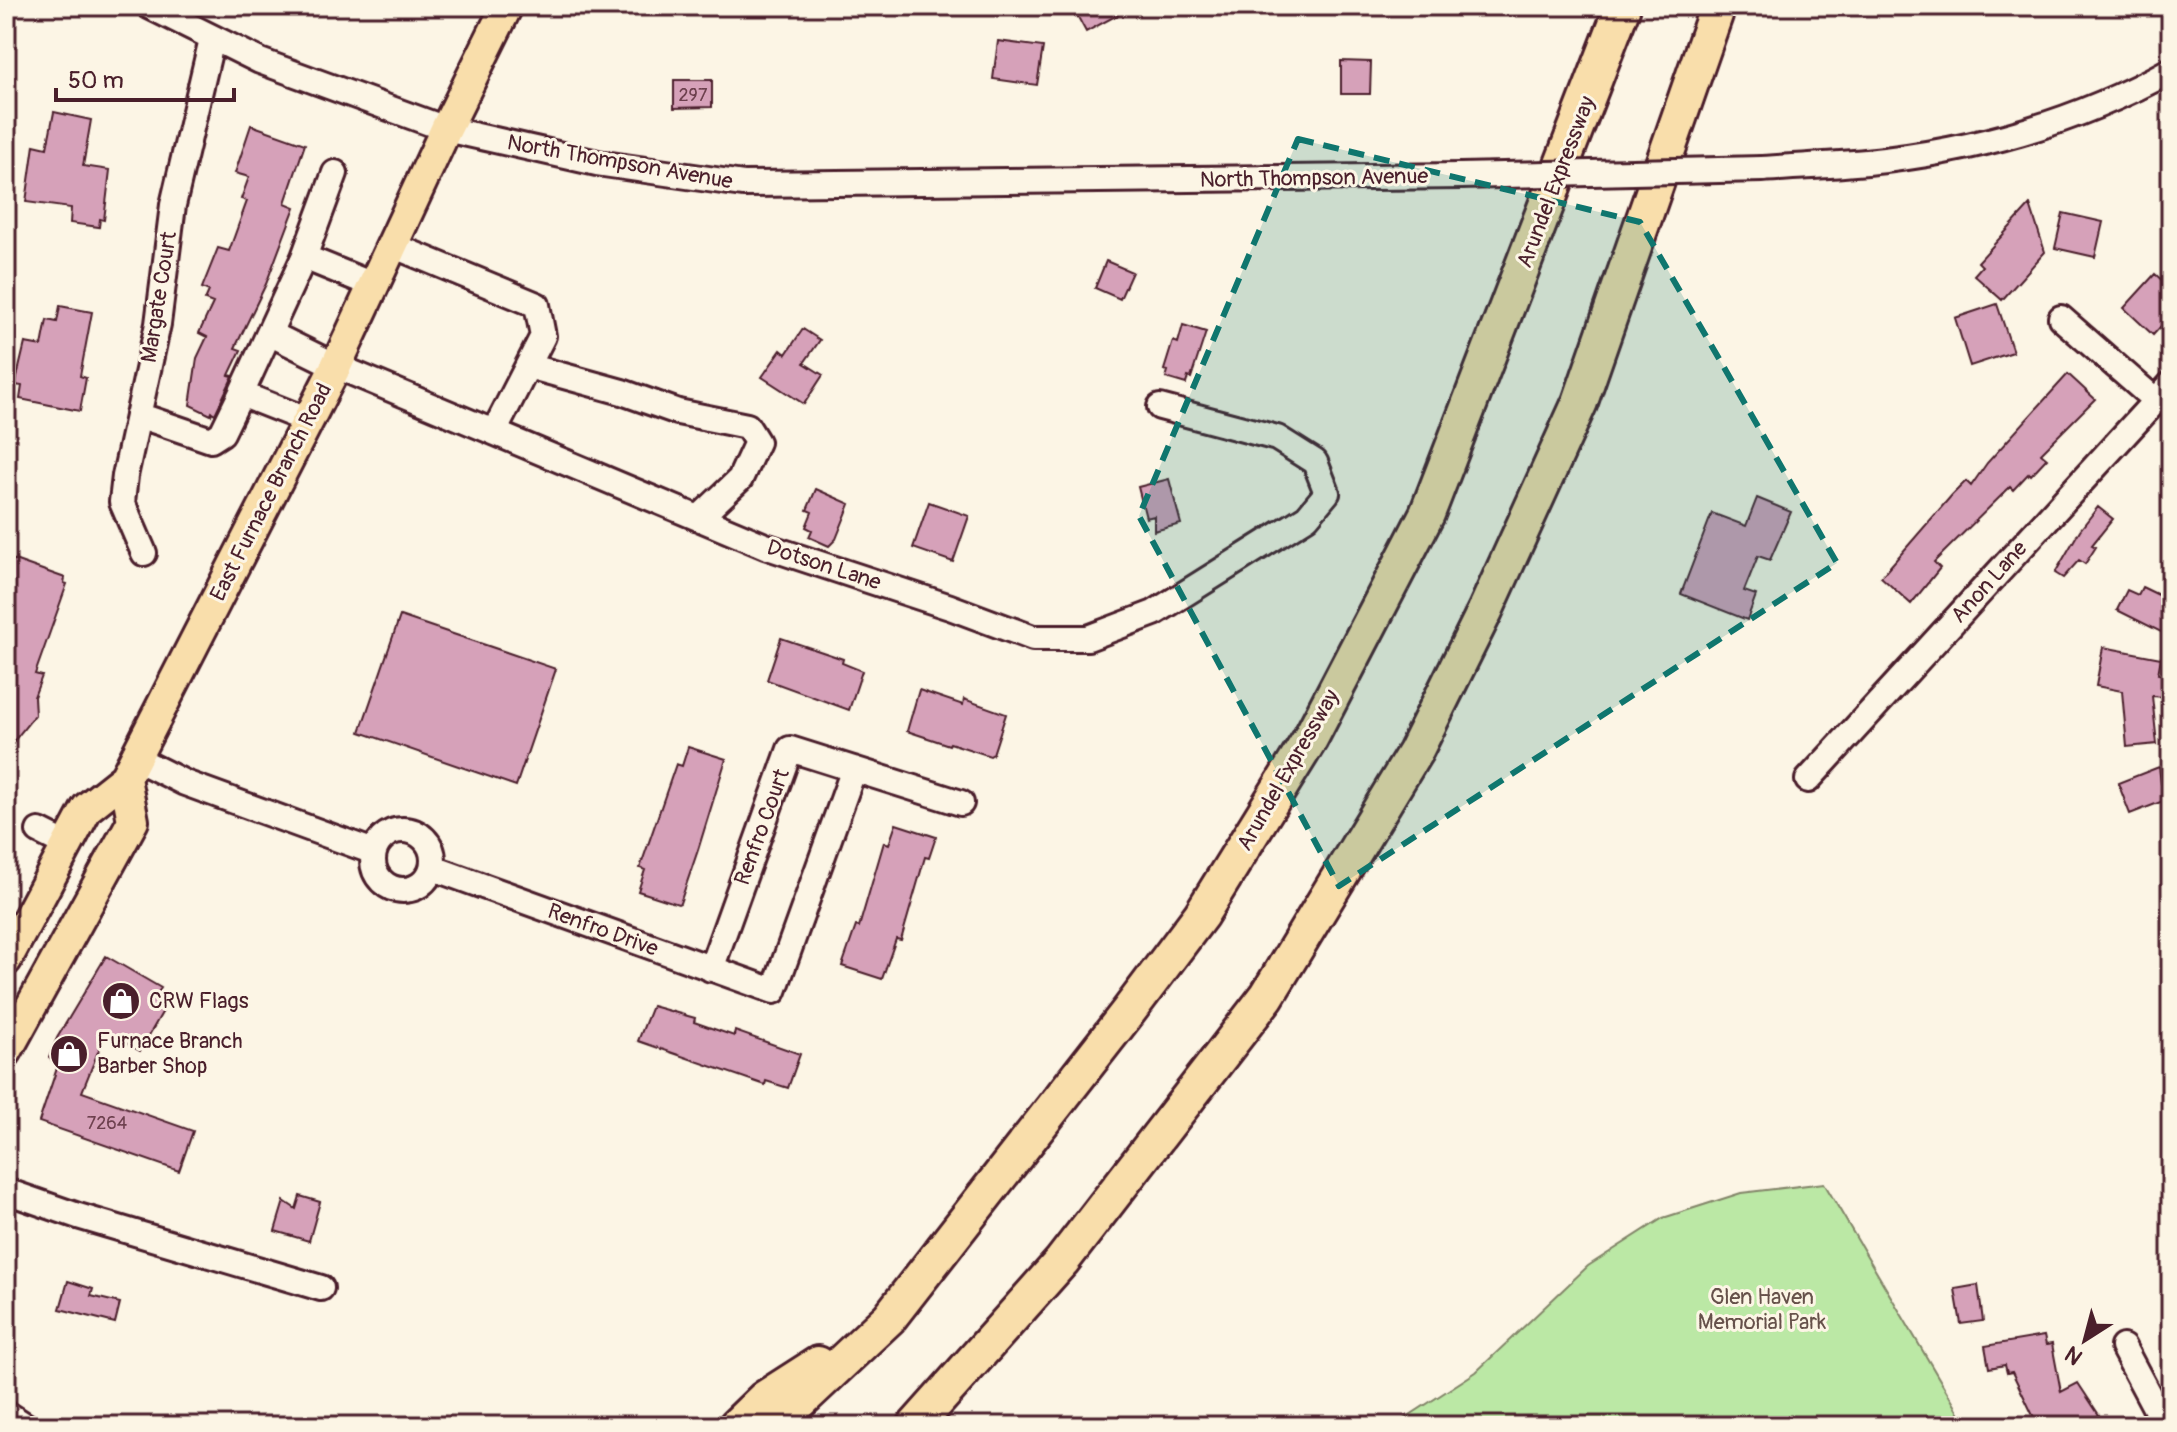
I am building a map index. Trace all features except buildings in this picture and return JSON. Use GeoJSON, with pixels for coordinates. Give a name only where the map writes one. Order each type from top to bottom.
{"type":"FeatureCollection","features":[{"type":"Feature","properties":{"kind":"highway","name":"Arundel Expressway"},"geometry":{"type":"LineString","coordinates":[[774,1426],[889,1318],[1201,915],[1310,739],[1427,514],[1623,6]]}},
{"type":"Feature","properties":{"kind":"highway"},"geometry":{"type":"LineString","coordinates":[[915,1426],[1062,1261],[1267,996],[1415,752],[1485,611],[1580,402],[1718,6]]}},
{"type":"Feature","properties":{"kind":"highway"},"geometry":{"type":"LineString","coordinates":[[736,1426],[765,1398],[889,1318]]}},
{"type":"Feature","properties":{"kind":"main road","name":"East Furnace Branch Road"},"geometry":{"type":"LineString","coordinates":[[6,960],[87,808],[130,768],[336,366],[507,6]]}},
{"type":"Feature","properties":{"kind":"main road"},"geometry":{"type":"LineString","coordinates":[[6,1050],[133,821],[130,768]]}},
{"type":"Feature","properties":{"kind":"street","name":"North Thompson Avenue"},"geometry":{"type":"LineString","coordinates":[[149,6],[260,61],[446,129],[597,163],[743,184],[1461,176],[1762,169],[1886,160],[2015,135],[2083,111],[2171,70]]}},
{"type":"Feature","properties":{"kind":"street","name":"Margate Court"},"geometry":{"type":"LineString","coordinates":[[144,553],[122,502],[158,324],[173,205],[212,39]]}},
{"type":"Feature","properties":{"kind":"street"},"geometry":{"type":"LineString","coordinates":[[138,415],[211,440],[222,433],[304,257],[335,173]]}},
{"type":"Feature","properties":{"kind":"street"},"geometry":{"type":"LineString","coordinates":[[392,245],[537,305],[543,336],[494,432]]}},
{"type":"Feature","properties":{"kind":"street"},"geometry":{"type":"LineString","coordinates":[[304,257],[373,285]]}},
{"type":"Feature","properties":{"kind":"street"},"geometry":{"type":"LineString","coordinates":[[2061,318],[2163,392]]}},
{"type":"Feature","properties":{"kind":"street","name":"Dotson Lane"},"geometry":{"type":"LineString","coordinates":[[269,333],[336,366],[765,546],[1033,638],[1088,638],[1154,613],[1307,517],[1327,493],[1315,462],[1277,438],[1160,407]]}},
{"type":"Feature","properties":{"kind":"street"},"geometry":{"type":"LineString","coordinates":[[528,366],[622,392],[678,412],[747,426],[757,442],[740,479],[699,518]]}},
{"type":"Feature","properties":{"kind":"street","name":"Anon Lane"},"geometry":{"type":"LineString","coordinates":[[1808,780],[2163,392]]}},
{"type":"Feature","properties":{"kind":"street"},"geometry":{"type":"LineString","coordinates":[[241,394],[307,420]]}},
{"type":"Feature","properties":{"kind":"street","name":"Renfro Court"},"geometry":{"type":"LineString","coordinates":[[711,969],[790,749],[961,803]]}},
{"type":"Feature","properties":{"kind":"street"},"geometry":{"type":"LineString","coordinates":[[130,768],[185,783],[374,852]]}},
{"type":"Feature","properties":{"kind":"street","name":"Renfro Drive"},"geometry":{"type":"LineString","coordinates":[[433,868],[774,991],[854,769]]}},
{"type":"Feature","properties":{"kind":"street"},"geometry":{"type":"LineString","coordinates":[[402,830],[420,835],[432,850],[433,868],[422,884],[405,891],[387,886],[375,871],[374,852],[384,837],[402,830]]}},
{"type":"Feature","properties":{"kind":"street"},"geometry":{"type":"LineString","coordinates":[[39,831],[67,845]]}},
{"type":"Feature","properties":{"kind":"street"},"geometry":{"type":"LineString","coordinates":[[6,1191],[78,1216],[321,1288]]}},
{"type":"Feature","properties":{"kind":"street"},"geometry":{"type":"LineString","coordinates":[[2123,1347],[2165,1426]]}},
{"type":"Feature","properties":{"kind":"street"},"geometry":{"type":"LineString","coordinates":[[6,1413],[26,1426]]}},
{"type":"Feature","properties":{"kind":"highlighted area"},"geometry":{"type":"Polygon","coordinates":[[[1298,139],[1640,222],[1837,563],[1339,886],[1139,516],[1298,139]]]}},
{"type":"Feature","properties":{"kind":"green space","name":"Glen Haven Memorial Park"},"geometry":{"type":"Polygon","coordinates":[[[1824,1183],[1967,1426],[1393,1426],[1476,1372],[1588,1266],[1663,1218],[1741,1193],[1824,1183]]]}},
{"type":"Feature","properties":{"kind":"place","name":"CRW Flags"},"geometry":{"type":"Point","coordinates":[121,1001]}},
{"type":"Feature","properties":{"kind":"place","name":"Furnace Branch Barber Shop"},"geometry":{"type":"Point","coordinates":[69,1054]}}]}
